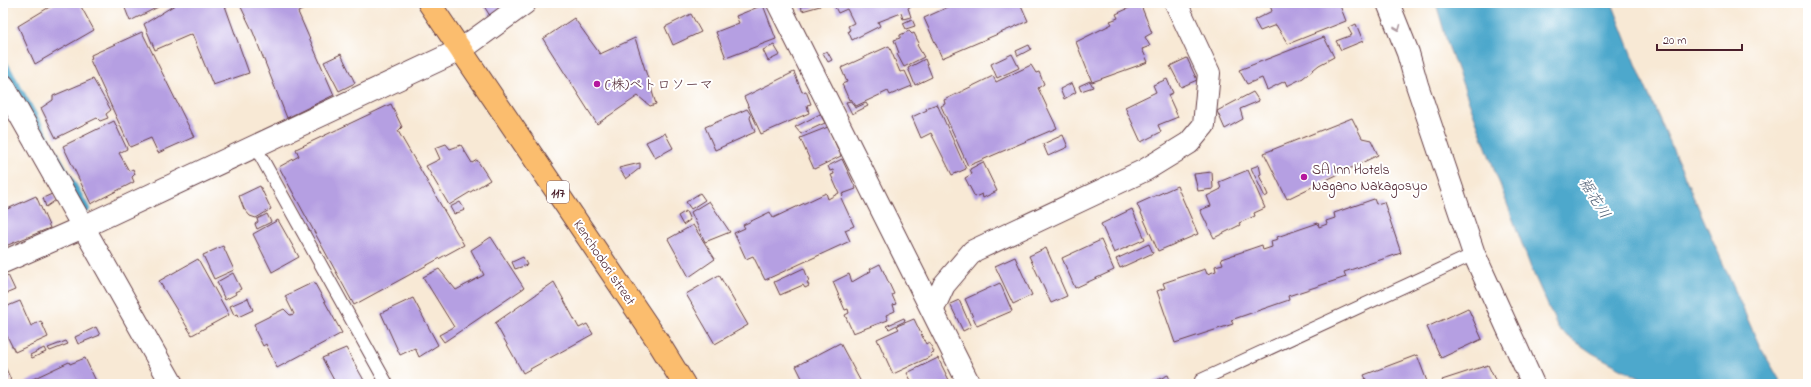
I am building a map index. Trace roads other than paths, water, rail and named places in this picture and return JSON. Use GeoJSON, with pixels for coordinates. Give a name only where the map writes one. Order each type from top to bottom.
{"type":"FeatureCollection","features":[{"type":"Feature","properties":{"kind":"highway","name":"Kenchodori street"},"geometry":{"type":"LineString","coordinates":[[429,3],[462,49],[655,337],[684,384]]}},
{"type":"Feature","properties":{"kind":"street"},"geometry":{"type":"LineString","coordinates":[[3,262],[83,227],[462,49],[525,3]]}},
{"type":"Feature","properties":{"kind":"street"},"geometry":{"type":"LineString","coordinates":[[778,3],[969,384]]}},
{"type":"Feature","properties":{"kind":"street"},"geometry":{"type":"LineString","coordinates":[[932,309],[944,285],[973,251],[1145,170],[1189,143],[1204,125],[1209,73],[1176,3]]}},
{"type":"Feature","properties":{"kind":"street"},"geometry":{"type":"LineString","coordinates":[[1388,3],[1408,53],[1417,85],[1474,254],[1533,384]]}},
{"type":"Feature","properties":{"kind":"street"},"geometry":{"type":"LineString","coordinates":[[3,85],[172,384]]}},
{"type":"Feature","properties":{"kind":"lane"},"geometry":{"type":"LineString","coordinates":[[255,146],[387,384]]}},
{"type":"Feature","properties":{"kind":"lane"},"geometry":{"type":"LineString","coordinates":[[1203,384],[1201,380],[1474,254]]}},
{"type":"Feature","properties":{"kind":"water","name":"裾花川"},"geometry":{"type":"Polygon","coordinates":[[[1436,3],[1612,3],[1644,84],[1759,345],[1782,384],[1651,384],[1592,353],[1559,330],[1531,268],[1448,45],[1436,3]]]}},
{"type":"Feature","properties":{"kind":"waterway"},"geometry":{"type":"LineString","coordinates":[[3,62],[86,209]]}},
{"type":"Feature","properties":{"kind":"place","name":"(株)ペトロソーマ"},"geometry":{"type":"Point","coordinates":[597,84]}},
{"type":"Feature","properties":{"kind":"place","name":"SA Inn Hotels Nagano Nakagosyo"},"geometry":{"type":"Point","coordinates":[1304,177]}}]}
